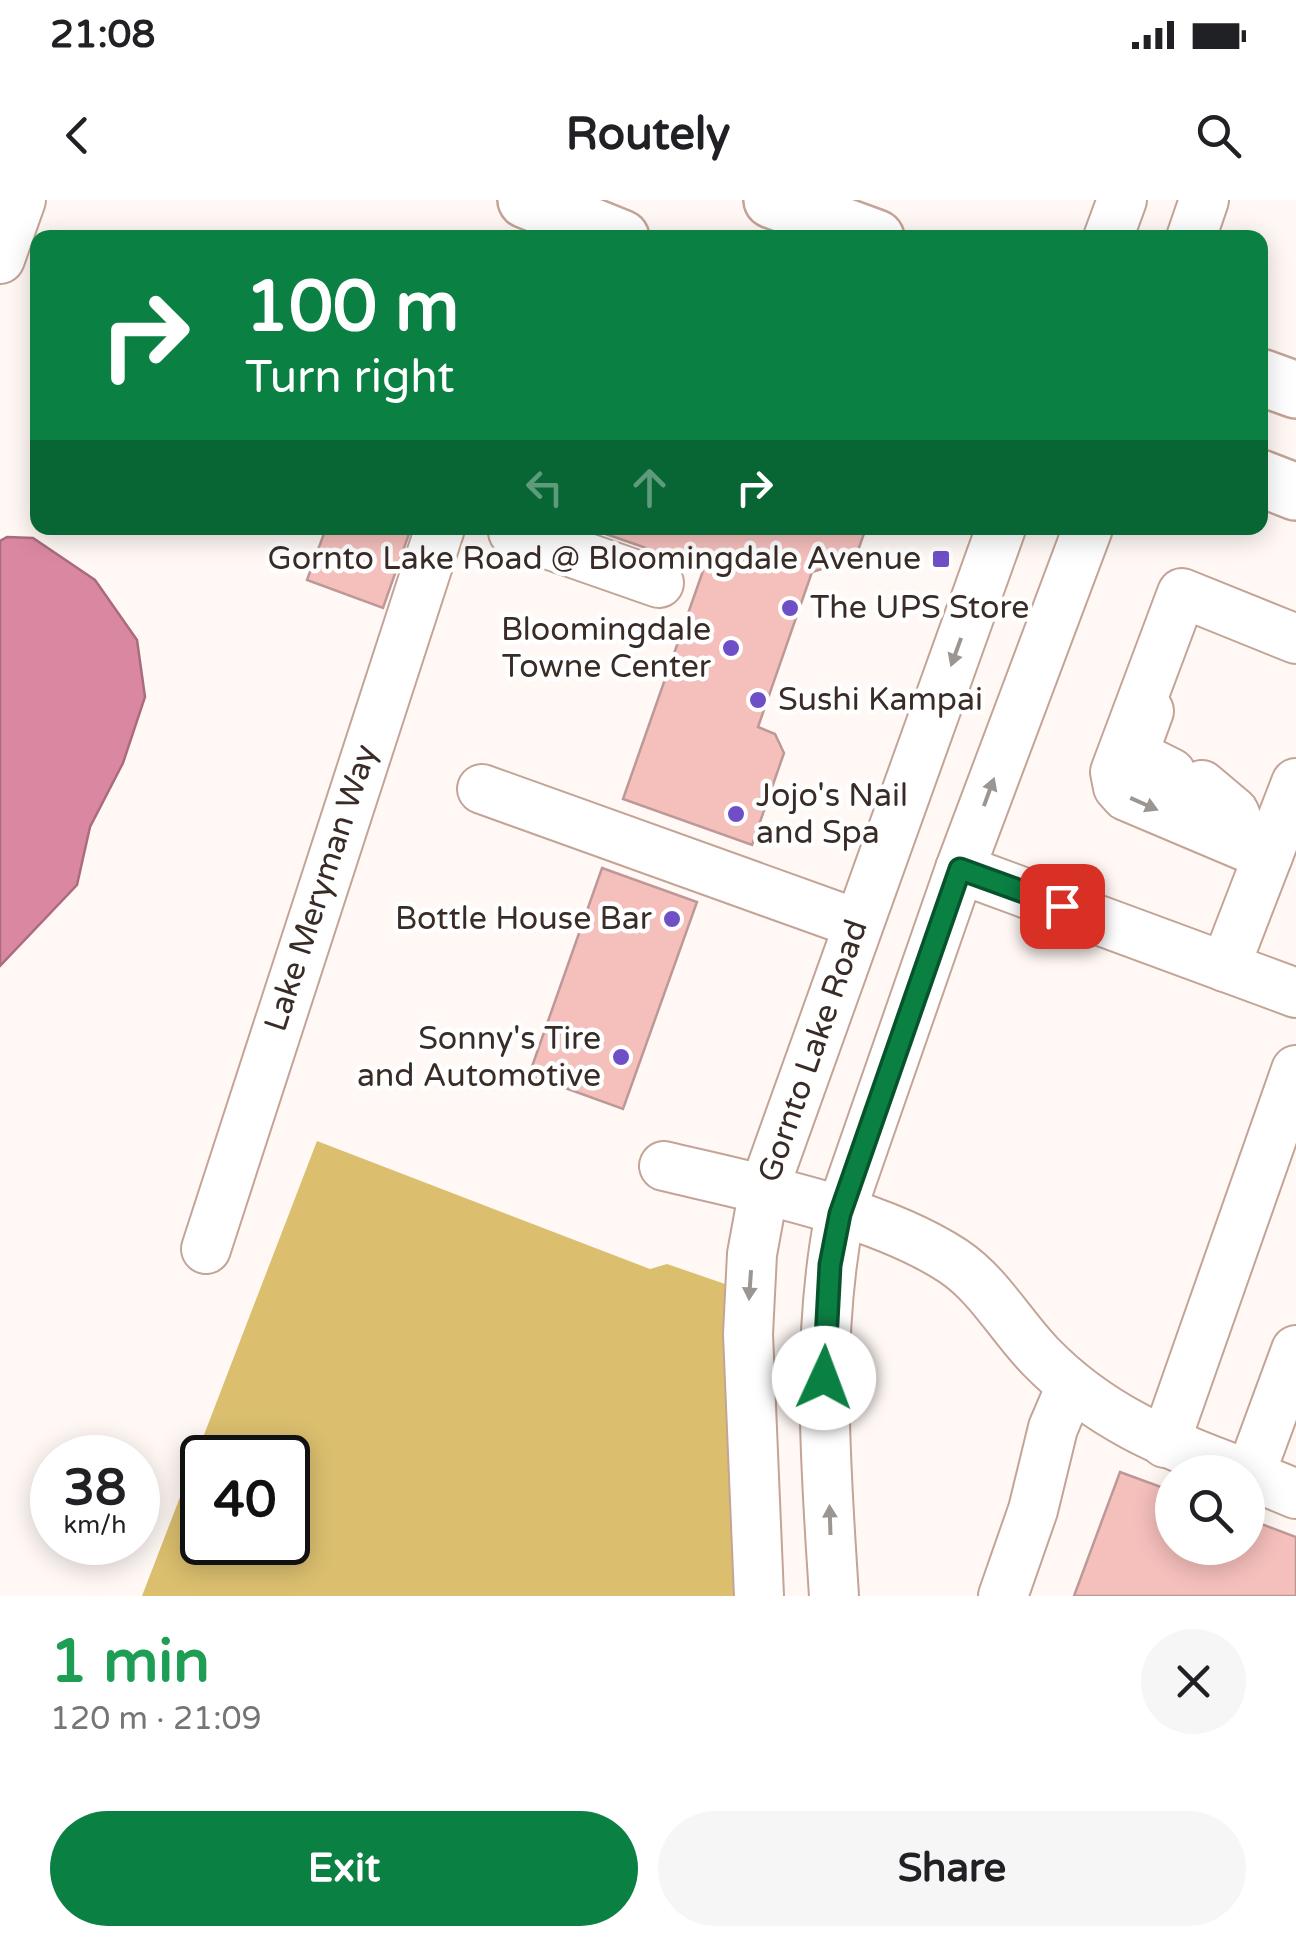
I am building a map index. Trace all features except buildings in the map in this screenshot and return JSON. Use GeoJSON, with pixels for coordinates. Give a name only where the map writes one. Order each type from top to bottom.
{"type":"FeatureCollection","features":[{"type":"Feature","properties":{"kind":"main road"},"geometry":{"type":"LineString","coordinates":[[772,200],[854,230]]}},
{"type":"Feature","properties":{"kind":"main road"},"geometry":{"type":"LineString","coordinates":[[541,216],[591,230]]}},
{"type":"Feature","properties":{"kind":"main road"},"geometry":{"type":"LineString","coordinates":[[1268,380],[1296,390]]}},
{"type":"Feature","properties":{"kind":"main road"},"geometry":{"type":"LineString","coordinates":[[1268,481],[1296,492]]}},
{"type":"Feature","properties":{"kind":"street"},"geometry":{"type":"LineString","coordinates":[[0,258],[21,200]]}},
{"type":"Feature","properties":{"kind":"street"},"geometry":{"type":"LineString","coordinates":[[1111,230],[1122,200]]}},
{"type":"Feature","properties":{"kind":"street"},"geometry":{"type":"LineString","coordinates":[[1194,230],[1204,200]]}},
{"type":"Feature","properties":{"kind":"street","name":"Lake Meryman Way"},"geometry":{"type":"LineString","coordinates":[[206,1249],[438,535]]}},
{"type":"Feature","properties":{"kind":"street"},"geometry":{"type":"LineString","coordinates":[[522,535],[658,583]]}},
{"type":"Feature","properties":{"kind":"street","name":"Gornto Lake Road"},"geometry":{"type":"LineString","coordinates":[[758,1596],[748,1334],[752,1254],[764,1189],[998,535]]}},
{"type":"Feature","properties":{"kind":"street"},"geometry":{"type":"LineString","coordinates":[[834,1596],[823,1410],[830,1265],[840,1214],[960,869],[1085,535]]}},
{"type":"Feature","properties":{"kind":"street"},"geometry":{"type":"LineString","coordinates":[[1178,603],[1284,631],[1296,639]]}},
{"type":"Feature","properties":{"kind":"street"},"geometry":{"type":"LineString","coordinates":[[1178,603],[1178,629],[1138,742],[1142,759],[1224,800],[1258,850]]}},
{"type":"Feature","properties":{"kind":"street"},"geometry":{"type":"LineString","coordinates":[[1178,603],[1115,772],[1118,787],[1149,807],[1258,850]]}},
{"type":"Feature","properties":{"kind":"street"},"geometry":{"type":"LineString","coordinates":[[1225,966],[1258,850],[1296,783]]}},
{"type":"Feature","properties":{"kind":"street"},"geometry":{"type":"LineString","coordinates":[[482,789],[858,924]]}},
{"type":"Feature","properties":{"kind":"street"},"geometry":{"type":"LineString","coordinates":[[960,869],[1296,992]]}},
{"type":"Feature","properties":{"kind":"street"},"geometry":{"type":"LineString","coordinates":[[1165,1443],[1296,1070]]}},
{"type":"Feature","properties":{"kind":"street"},"geometry":{"type":"LineString","coordinates":[[664,1166],[764,1189],[840,1214],[951,1260],[978,1281],[1071,1386],[1104,1412],[1196,1455]]}},
{"type":"Feature","properties":{"kind":"street"},"geometry":{"type":"LineString","coordinates":[[1254,1455],[1296,1350]]}},
{"type":"Feature","properties":{"kind":"street"},"geometry":{"type":"LineString","coordinates":[[1003,1596],[1034,1510],[1053,1428],[1071,1386]]}},
{"type":"Feature","properties":{"kind":"street"},"geometry":{"type":"LineString","coordinates":[[1265,1482],[1296,1494]]}},
{"type":"Feature","properties":{"kind":"shaded area"},"geometry":{"type":"Polygon","coordinates":[[[7,537],[33,538],[95,580],[137,640],[145,697],[123,763],[90,827],[77,885],[0,966],[0,541],[7,537]]]}},
{"type":"Feature","properties":{"kind":"shaded area"},"geometry":{"type":"Polygon","coordinates":[[[317,1141],[650,1269],[667,1264],[731,1286],[739,1596],[142,1596],[154,1565],[160,1565],[160,1549],[180,1497],[180,1565],[310,1565],[310,1435],[204,1435],[317,1141]]]}},
{"type":"Feature","properties":{"kind":"place","name":"Gornto Lake Road @ Bloomingdale Avenue"},"geometry":{"type":"Point","coordinates":[941,559]}},
{"type":"Feature","properties":{"kind":"place","name":"The UPS Store"},"geometry":{"type":"Point","coordinates":[790,608]}},
{"type":"Feature","properties":{"kind":"place","name":"Bloomingdale Towne Center"},"geometry":{"type":"Point","coordinates":[731,648]}},
{"type":"Feature","properties":{"kind":"place","name":"Sushi Kampai"},"geometry":{"type":"Point","coordinates":[758,700]}},
{"type":"Feature","properties":{"kind":"place","name":"Jojo's Nail and Spa"},"geometry":{"type":"Point","coordinates":[736,814]}},
{"type":"Feature","properties":{"kind":"place","name":"Bottle House Bar"},"geometry":{"type":"Point","coordinates":[672,919]}},
{"type":"Feature","properties":{"kind":"place","name":"Sonny's Tire and Automotive"},"geometry":{"type":"Point","coordinates":[621,1057]}},
{"type":"Feature","properties":{"kind":"route"},"geometry":{"type":"LineString","coordinates":[[824,1378],[830,1265],[840,1214],[960,869],[1062,906]]}}]}
